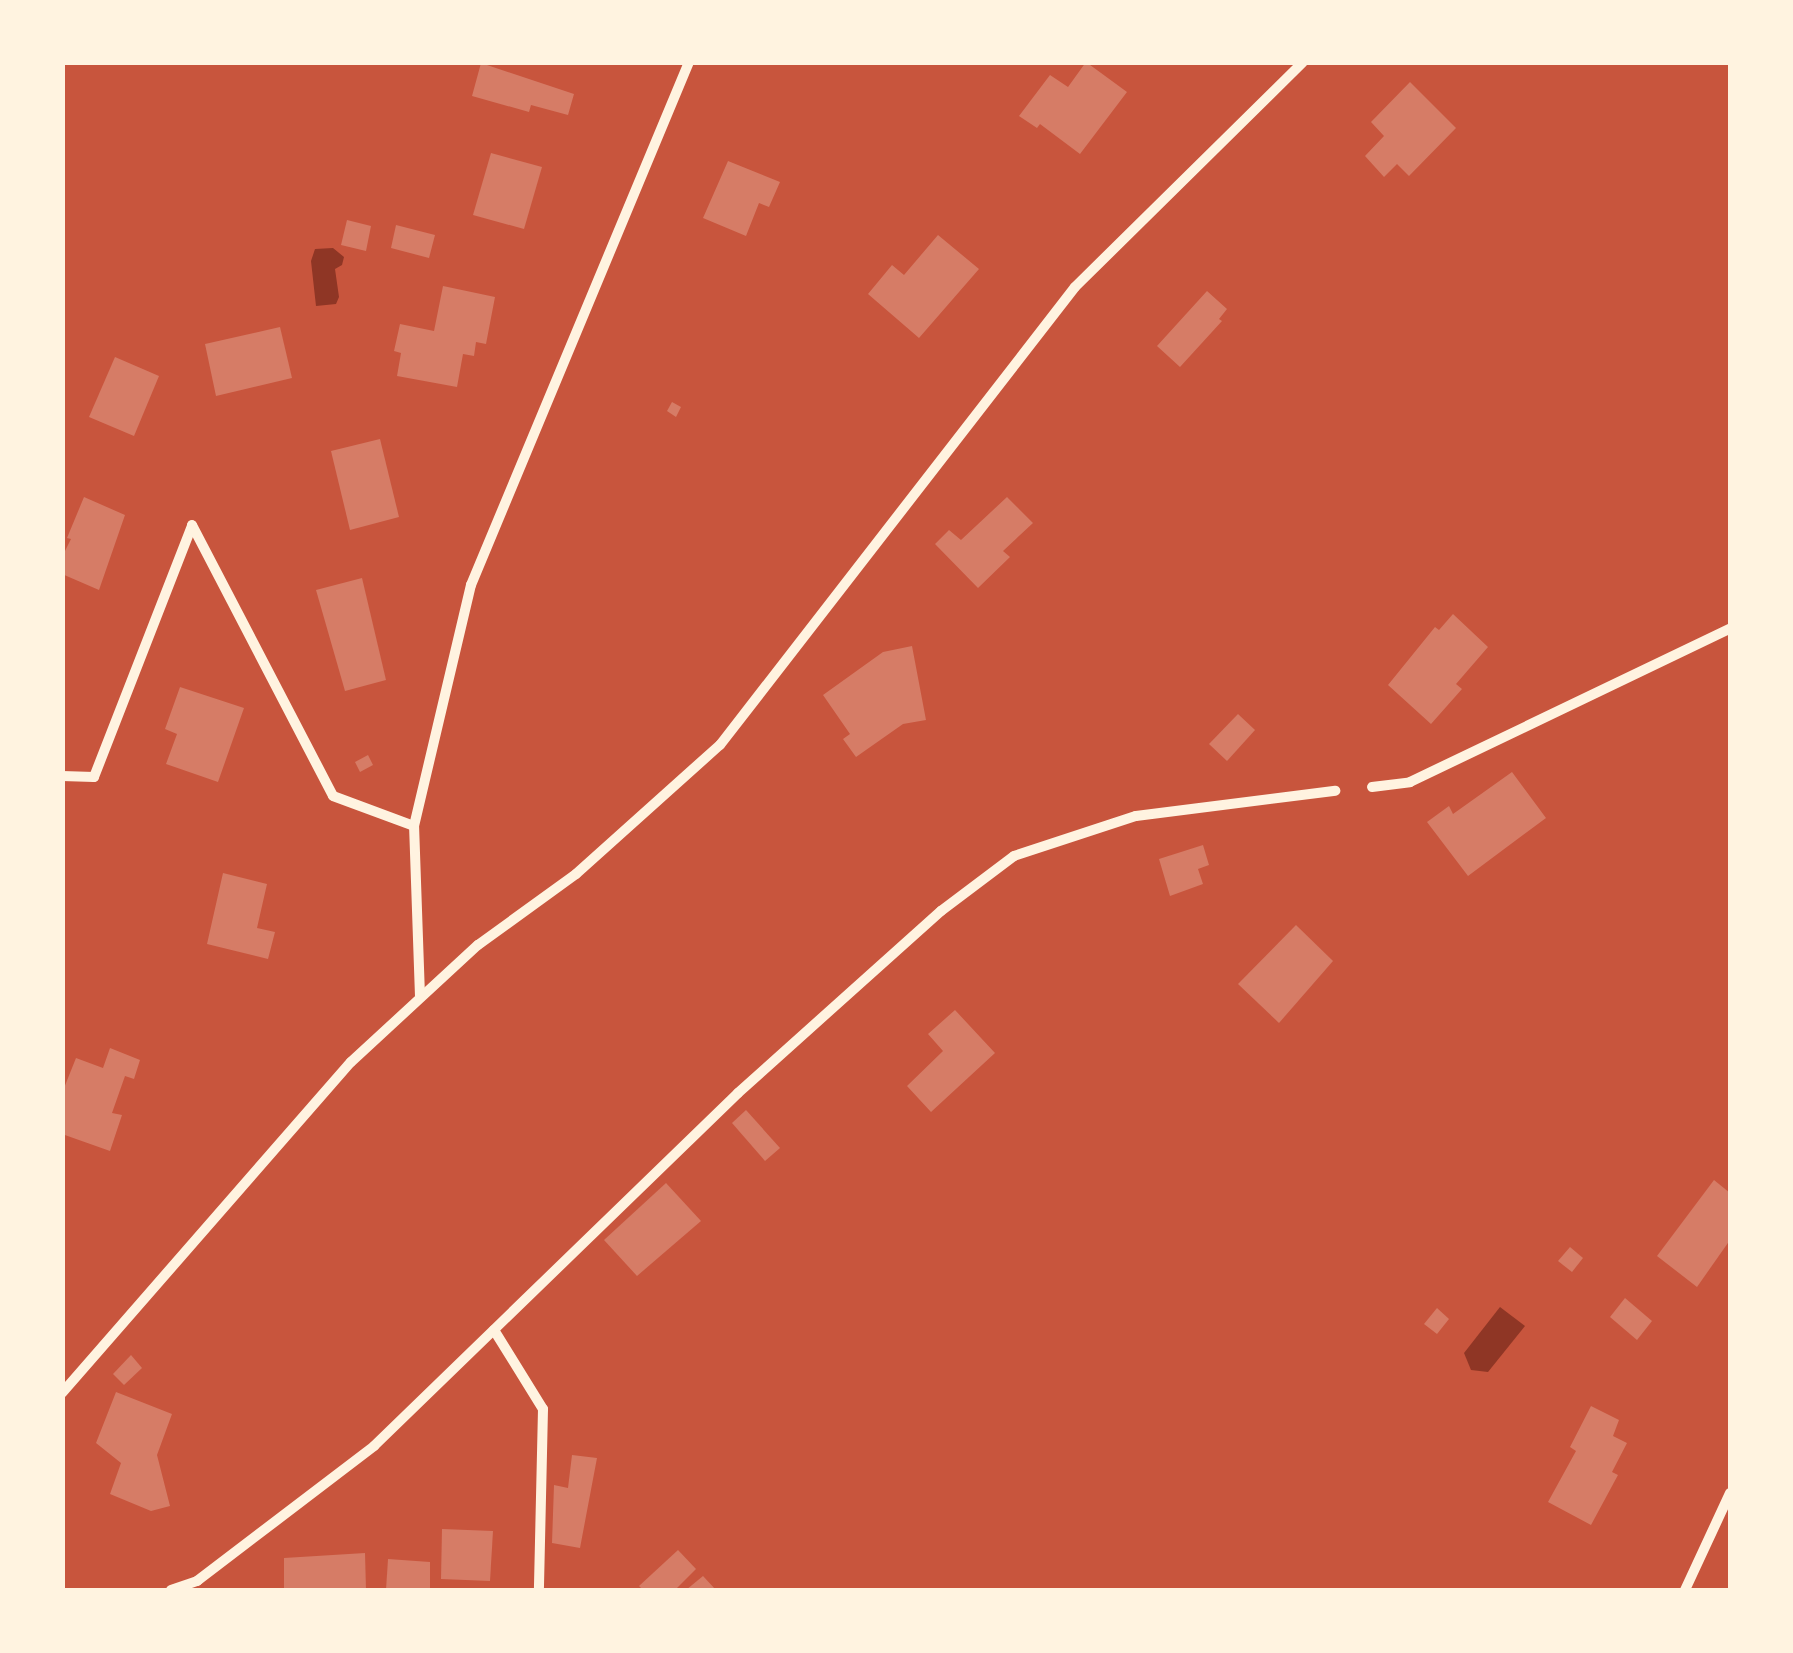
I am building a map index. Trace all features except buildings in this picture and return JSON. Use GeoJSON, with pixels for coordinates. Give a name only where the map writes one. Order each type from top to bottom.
{"type":"FeatureCollection","features":[{"type":"Feature","properties":{"kind":"street"},"geometry":{"type":"LineString","coordinates":[[420,996],[414,826],[472,585],[689,62]]}},
{"type":"Feature","properties":{"kind":"street"},"geometry":{"type":"LineString","coordinates":[[62,1392],[351,1062],[478,945],[576,874],[720,745],[1075,288],[1303,62]]}},
{"type":"Feature","properties":{"kind":"street"},"geometry":{"type":"LineString","coordinates":[[62,776],[94,776],[192,526],[333,796],[414,826]]}},
{"type":"Feature","properties":{"kind":"street"},"geometry":{"type":"LineString","coordinates":[[1372,786],[1410,782],[1730,629]]}},
{"type":"Feature","properties":{"kind":"street"},"geometry":{"type":"LineString","coordinates":[[172,1590],[197,1581],[374,1446],[738,1092],[941,911],[1014,856],[1136,816],[1335,791]]}},
{"type":"Feature","properties":{"kind":"street"},"geometry":{"type":"LineString","coordinates":[[494,1330],[543,1410],[539,1590]]}},
{"type":"Feature","properties":{"kind":"street"},"geometry":{"type":"LineString","coordinates":[[1685,1590],[1730,1493]]}},
{"type":"Feature","properties":{"kind":"shaded area"},"geometry":{"type":"Polygon","coordinates":[[[333,248],[344,257],[342,265],[335,269],[339,297],[336,304],[316,306],[311,261],[315,249],[333,248]]]}},
{"type":"Feature","properties":{"kind":"shaded area"},"geometry":{"type":"Polygon","coordinates":[[[1500,1307],[1525,1326],[1488,1372],[1471,1370],[1464,1353],[1500,1307]]]}}]}
